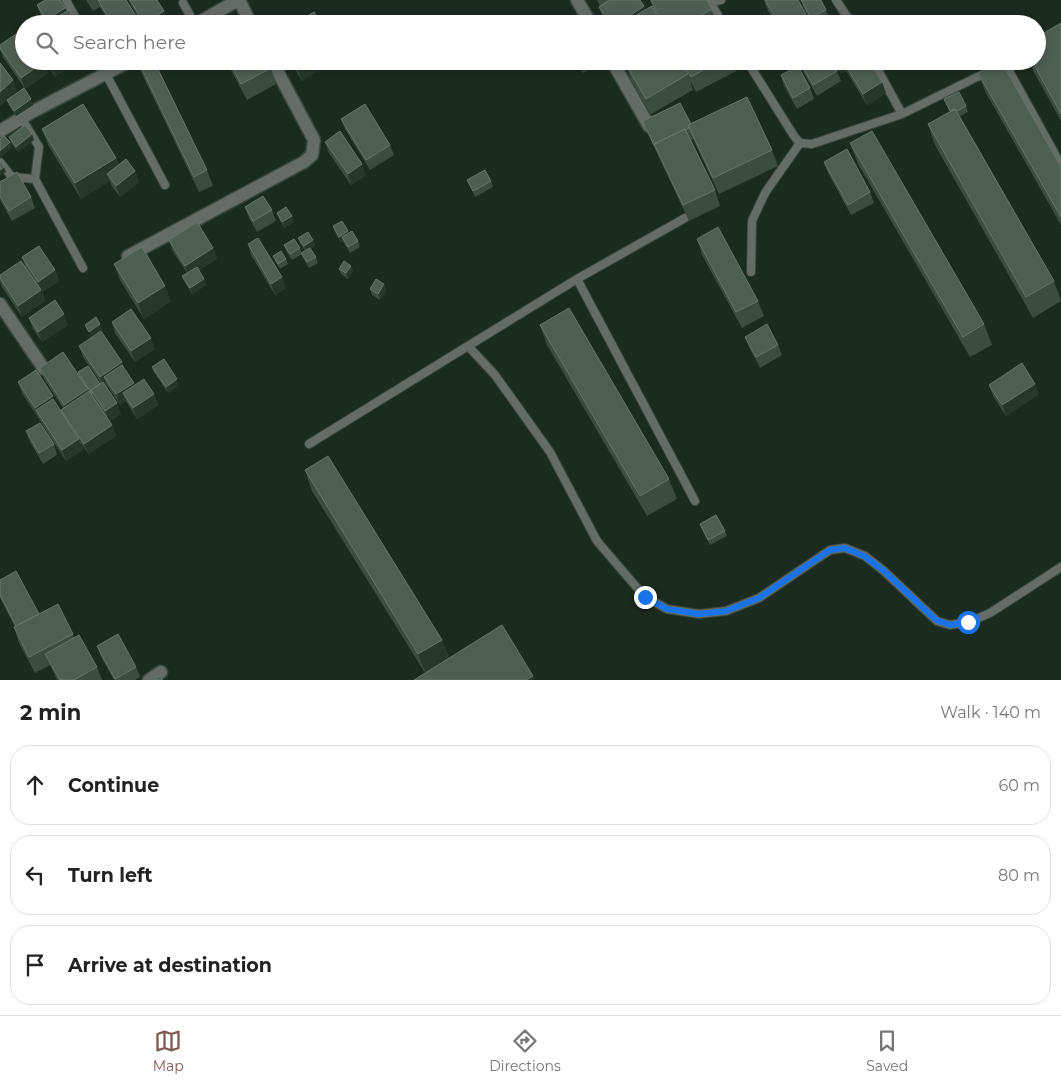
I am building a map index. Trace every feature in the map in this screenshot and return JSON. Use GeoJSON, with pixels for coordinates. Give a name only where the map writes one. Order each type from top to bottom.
{"type":"FeatureCollection","features":[{"type":"Feature","properties":{"kind":"street"},"geometry":{"type":"LineString","coordinates":[[211,15],[238,0],[246,15]]}},
{"type":"Feature","properties":{"kind":"street"},"geometry":{"type":"LineString","coordinates":[[577,0],[586,15]]}},
{"type":"Feature","properties":{"kind":"street"},"geometry":{"type":"LineString","coordinates":[[0,131],[113,70]]}},
{"type":"Feature","properties":{"kind":"street"},"geometry":{"type":"LineString","coordinates":[[126,257],[304,162],[312,155],[314,140],[277,70]]}},
{"type":"Feature","properties":{"kind":"street"},"geometry":{"type":"LineString","coordinates":[[617,70],[649,126]]}},
{"type":"Feature","properties":{"kind":"street"},"geometry":{"type":"LineString","coordinates":[[0,304],[44,369]]}},
{"type":"Feature","properties":{"kind":"street"},"geometry":{"type":"LineString","coordinates":[[149,680],[161,672]]}},
{"type":"Feature","properties":{"kind":"lane"},"geometry":{"type":"LineString","coordinates":[[66,0],[74,15]]}},
{"type":"Feature","properties":{"kind":"lane"},"geometry":{"type":"LineString","coordinates":[[718,15],[710,2],[721,0]]}},
{"type":"Feature","properties":{"kind":"lane"},"geometry":{"type":"LineString","coordinates":[[836,0],[846,15]]}},
{"type":"Feature","properties":{"kind":"lane"},"geometry":{"type":"LineString","coordinates":[[183,3],[190,15]]}},
{"type":"Feature","properties":{"kind":"lane"},"geometry":{"type":"LineString","coordinates":[[104,70],[165,185]]}},
{"type":"Feature","properties":{"kind":"lane"},"geometry":{"type":"LineString","coordinates":[[753,70],[794,136],[800,143],[812,144],[902,114],[977,77],[1004,70]]}},
{"type":"Feature","properties":{"kind":"lane"},"geometry":{"type":"LineString","coordinates":[[878,70],[902,114]]}},
{"type":"Feature","properties":{"kind":"lane"},"geometry":{"type":"LineString","coordinates":[[1009,70],[1061,165]]}},
{"type":"Feature","properties":{"kind":"lane"},"geometry":{"type":"LineString","coordinates":[[22,118],[39,147],[35,179],[83,268]]}},
{"type":"Feature","properties":{"kind":"lane"},"geometry":{"type":"LineString","coordinates":[[751,272],[752,221],[765,193],[800,143]]}},
{"type":"Feature","properties":{"kind":"lane"},"geometry":{"type":"LineString","coordinates":[[0,162],[12,177],[35,179]]}},
{"type":"Feature","properties":{"kind":"lane"},"geometry":{"type":"LineString","coordinates":[[309,444],[577,279],[685,218]]}},
{"type":"Feature","properties":{"kind":"lane"},"geometry":{"type":"LineString","coordinates":[[577,279],[695,501]]}},
{"type":"Feature","properties":{"kind":"lane"},"geometry":{"type":"LineString","coordinates":[[468,346],[495,375],[550,452],[597,541],[645,597],[667,609],[699,614],[726,611],[759,598],[830,550],[845,548],[864,556],[884,571],[936,620],[950,625],[968,622],[990,613],[1061,567]]}},
{"type":"Feature","properties":{"kind":"building"},"geometry":{"type":"Polygon","coordinates":[[[45,0],[60,0],[65,8],[54,15],[43,15],[37,5],[45,0]]]}},
{"type":"Feature","properties":{"kind":"building"},"geometry":{"type":"Polygon","coordinates":[[[98,0],[126,0],[135,15],[107,15],[98,0]]]}},
{"type":"Feature","properties":{"kind":"building"},"geometry":{"type":"Polygon","coordinates":[[[130,0],[157,0],[164,11],[157,15],[139,15],[130,0]]]}},
{"type":"Feature","properties":{"kind":"building"},"geometry":{"type":"Polygon","coordinates":[[[609,0],[640,0],[644,6],[631,15],[604,15],[599,7],[609,0]]]}},
{"type":"Feature","properties":{"kind":"building"},"geometry":{"type":"Polygon","coordinates":[[[651,0],[707,0],[712,9],[701,15],[658,15],[651,0]]]}},
{"type":"Feature","properties":{"kind":"building"},"geometry":{"type":"Polygon","coordinates":[[[765,0],[798,0],[806,15],[774,15],[765,0]]]}},
{"type":"Feature","properties":{"kind":"building"},"geometry":{"type":"Polygon","coordinates":[[[801,0],[821,0],[826,10],[817,15],[809,15],[801,0]]]}},
{"type":"Feature","properties":{"kind":"building"},"geometry":{"type":"Polygon","coordinates":[[[652,6],[657,15],[636,15],[652,6]]]}},
{"type":"Feature","properties":{"kind":"building"},"geometry":{"type":"Polygon","coordinates":[[[69,10],[72,15],[60,15],[69,10]]]}},
{"type":"Feature","properties":{"kind":"building"},"geometry":{"type":"Polygon","coordinates":[[[1061,23],[1061,114],[1037,70],[1046,70],[1046,32],[1061,23]]]}},
{"type":"Feature","properties":{"kind":"building"},"geometry":{"type":"Polygon","coordinates":[[[15,35],[15,69],[0,48],[0,45],[15,35]]]}},
{"type":"Feature","properties":{"kind":"building"},"geometry":{"type":"Polygon","coordinates":[[[0,63],[13,80],[0,92],[0,63]]]}},
{"type":"Feature","properties":{"kind":"building"},"geometry":{"type":"Polygon","coordinates":[[[15,70],[32,70],[21,78],[15,70]]]}},
{"type":"Feature","properties":{"kind":"building"},"geometry":{"type":"Polygon","coordinates":[[[142,70],[158,70],[207,170],[194,177],[142,70]]]}},
{"type":"Feature","properties":{"kind":"building"},"geometry":{"type":"Polygon","coordinates":[[[234,70],[267,70],[241,84],[234,70]]]}},
{"type":"Feature","properties":{"kind":"building"},"geometry":{"type":"Polygon","coordinates":[[[629,70],[686,70],[688,74],[646,99],[629,70]]]}},
{"type":"Feature","properties":{"kind":"building"},"geometry":{"type":"Polygon","coordinates":[[[687,70],[703,70],[691,77],[687,70]]]}},
{"type":"Feature","properties":{"kind":"building"},"geometry":{"type":"Polygon","coordinates":[[[790,70],[800,70],[810,88],[793,98],[781,75],[790,70]]]}},
{"type":"Feature","properties":{"kind":"building"},"geometry":{"type":"Polygon","coordinates":[[[804,70],[836,70],[837,71],[813,85],[804,70]]]}},
{"type":"Feature","properties":{"kind":"building"},"geometry":{"type":"Polygon","coordinates":[[[848,70],[875,70],[882,82],[863,94],[848,70]]]}},
{"type":"Feature","properties":{"kind":"building"},"geometry":{"type":"Polygon","coordinates":[[[984,70],[1006,70],[1061,167],[1061,217],[978,73],[984,70]]]}},
{"type":"Feature","properties":{"kind":"building"},"geometry":{"type":"Polygon","coordinates":[[[24,88],[31,99],[14,111],[7,100],[24,88]]]}},
{"type":"Feature","properties":{"kind":"building"},"geometry":{"type":"Polygon","coordinates":[[[959,92],[966,106],[957,111],[955,109],[950,111],[944,99],[959,92]]]}},
{"type":"Feature","properties":{"kind":"building"},"geometry":{"type":"Polygon","coordinates":[[[747,97],[772,150],[713,178],[688,125],[747,97]]]}},
{"type":"Feature","properties":{"kind":"building"},"geometry":{"type":"Polygon","coordinates":[[[680,103],[691,124],[688,125],[689,128],[654,145],[643,121],[680,103]]]}},
{"type":"Feature","properties":{"kind":"building"},"geometry":{"type":"Polygon","coordinates":[[[83,104],[116,158],[75,183],[42,129],[83,104]]]}},
{"type":"Feature","properties":{"kind":"building"},"geometry":{"type":"Polygon","coordinates":[[[365,104],[390,145],[366,160],[341,119],[365,104]]]}},
{"type":"Feature","properties":{"kind":"building"},"geometry":{"type":"Polygon","coordinates":[[[955,109],[1054,281],[1026,297],[928,124],[955,109]]]}},
{"type":"Feature","properties":{"kind":"building"},"geometry":{"type":"Polygon","coordinates":[[[25,125],[32,134],[16,147],[9,137],[25,125]]]}},
{"type":"Feature","properties":{"kind":"building"},"geometry":{"type":"Polygon","coordinates":[[[685,129],[715,190],[683,205],[654,144],[685,129]]]}},
{"type":"Feature","properties":{"kind":"building"},"geometry":{"type":"Polygon","coordinates":[[[340,131],[362,164],[348,174],[325,142],[340,131]]]}},
{"type":"Feature","properties":{"kind":"building"},"geometry":{"type":"Polygon","coordinates":[[[872,131],[984,324],[963,337],[850,143],[872,131]]]}},
{"type":"Feature","properties":{"kind":"building"},"geometry":{"type":"Polygon","coordinates":[[[4,136],[10,142],[0,151],[0,139],[4,136]]]}},
{"type":"Feature","properties":{"kind":"building"},"geometry":{"type":"Polygon","coordinates":[[[847,149],[870,192],[848,205],[824,162],[847,149]]]}},
{"type":"Feature","properties":{"kind":"building"},"geometry":{"type":"Polygon","coordinates":[[[126,159],[135,171],[116,186],[107,174],[126,159]]]}},
{"type":"Feature","properties":{"kind":"building"},"geometry":{"type":"Polygon","coordinates":[[[0,160],[4,167],[0,170],[0,160]]]}},
{"type":"Feature","properties":{"kind":"building"},"geometry":{"type":"Polygon","coordinates":[[[485,170],[491,181],[473,191],[467,180],[485,170]]]}},
{"type":"Feature","properties":{"kind":"building"},"geometry":{"type":"Polygon","coordinates":[[[17,172],[31,197],[9,211],[0,196],[0,182],[17,172]]]}},
{"type":"Feature","properties":{"kind":"building"},"geometry":{"type":"Polygon","coordinates":[[[263,196],[272,210],[253,221],[245,207],[263,196]]]}},
{"type":"Feature","properties":{"kind":"building"},"geometry":{"type":"Polygon","coordinates":[[[286,207],[292,216],[282,222],[277,213],[286,207]]]}},
{"type":"Feature","properties":{"kind":"building"},"geometry":{"type":"Polygon","coordinates":[[[342,221],[348,231],[339,237],[333,226],[342,221]]]}},
{"type":"Feature","properties":{"kind":"building"},"geometry":{"type":"Polygon","coordinates":[[[197,222],[213,248],[185,266],[169,240],[197,222]]]}},
{"type":"Feature","properties":{"kind":"building"},"geometry":{"type":"Polygon","coordinates":[[[718,227],[758,301],[736,312],[697,239],[718,227]]]}},
{"type":"Feature","properties":{"kind":"building"},"geometry":{"type":"Polygon","coordinates":[[[352,231],[358,241],[348,247],[342,237],[352,231]]]}},
{"type":"Feature","properties":{"kind":"building"},"geometry":{"type":"Polygon","coordinates":[[[308,232],[313,240],[304,246],[298,238],[308,232]]]}},
{"type":"Feature","properties":{"kind":"building"},"geometry":{"type":"Polygon","coordinates":[[[258,238],[282,277],[271,284],[248,244],[258,238]]]}},
{"type":"Feature","properties":{"kind":"building"},"geometry":{"type":"Polygon","coordinates":[[[294,239],[300,248],[290,254],[284,245],[294,239]]]}},
{"type":"Feature","properties":{"kind":"building"},"geometry":{"type":"Polygon","coordinates":[[[39,246],[55,270],[38,282],[22,257],[39,246]]]}},
{"type":"Feature","properties":{"kind":"building"},"geometry":{"type":"Polygon","coordinates":[[[142,247],[165,286],[138,303],[114,264],[142,247]]]}},
{"type":"Feature","properties":{"kind":"building"},"geometry":{"type":"Polygon","coordinates":[[[310,248],[316,257],[307,262],[301,253],[310,248]]]}},
{"type":"Feature","properties":{"kind":"building"},"geometry":{"type":"Polygon","coordinates":[[[281,251],[286,259],[278,264],[273,256],[281,251]]]}},
{"type":"Feature","properties":{"kind":"building"},"geometry":{"type":"Polygon","coordinates":[[[21,261],[41,290],[18,306],[0,278],[0,275],[21,261]]]}},
{"type":"Feature","properties":{"kind":"building"},"geometry":{"type":"Polygon","coordinates":[[[344,261],[351,266],[346,273],[339,269],[344,261]]]}},
{"type":"Feature","properties":{"kind":"building"},"geometry":{"type":"Polygon","coordinates":[[[197,267],[204,279],[190,288],[182,276],[197,267]]]}},
{"type":"Feature","properties":{"kind":"building"},"geometry":{"type":"Polygon","coordinates":[[[376,279],[384,284],[378,294],[370,289],[376,279]]]}},
{"type":"Feature","properties":{"kind":"building"},"geometry":{"type":"Polygon","coordinates":[[[55,300],[64,314],[38,332],[29,318],[55,300]]]}},
{"type":"Feature","properties":{"kind":"building"},"geometry":{"type":"Polygon","coordinates":[[[569,308],[669,479],[640,496],[540,325],[569,308]]]}},
{"type":"Feature","properties":{"kind":"building"},"geometry":{"type":"Polygon","coordinates":[[[131,309],[151,338],[131,351],[112,322],[131,309]]]}},
{"type":"Feature","properties":{"kind":"building"},"geometry":{"type":"Polygon","coordinates":[[[96,317],[100,324],[89,332],[85,325],[96,317]]]}},
{"type":"Feature","properties":{"kind":"building"},"geometry":{"type":"Polygon","coordinates":[[[767,324],[778,345],[756,357],[745,337],[767,324]]]}},
{"type":"Feature","properties":{"kind":"building"},"geometry":{"type":"Polygon","coordinates":[[[101,331],[122,362],[100,377],[79,346],[101,331]]]}},
{"type":"Feature","properties":{"kind":"building"},"geometry":{"type":"Polygon","coordinates":[[[63,352],[88,389],[64,405],[40,368],[63,352]]]}},
{"type":"Feature","properties":{"kind":"building"},"geometry":{"type":"Polygon","coordinates":[[[164,359],[177,379],[166,387],[152,367],[164,359]]]}},
{"type":"Feature","properties":{"kind":"building"},"geometry":{"type":"Polygon","coordinates":[[[1022,363],[1035,384],[1002,405],[989,385],[1022,363]]]}},
{"type":"Feature","properties":{"kind":"building"},"geometry":{"type":"Polygon","coordinates":[[[122,365],[134,383],[116,394],[104,377],[122,365]]]}},
{"type":"Feature","properties":{"kind":"building"},"geometry":{"type":"Polygon","coordinates":[[[88,366],[100,384],[91,390],[92,394],[78,372],[88,366]]]}},
{"type":"Feature","properties":{"kind":"building"},"geometry":{"type":"Polygon","coordinates":[[[36,370],[53,396],[35,408],[18,382],[36,370]]]}},
{"type":"Feature","properties":{"kind":"building"},"geometry":{"type":"Polygon","coordinates":[[[144,379],[154,394],[133,408],[123,393],[144,379]]]}},
{"type":"Feature","properties":{"kind":"building"},"geometry":{"type":"Polygon","coordinates":[[[103,382],[117,403],[105,411],[91,390],[103,382]]]}},
{"type":"Feature","properties":{"kind":"building"},"geometry":{"type":"Polygon","coordinates":[[[89,391],[112,425],[84,444],[61,410],[89,391]]]}},
{"type":"Feature","properties":{"kind":"building"},"geometry":{"type":"Polygon","coordinates":[[[53,399],[79,439],[62,450],[36,410],[53,399]]]}},
{"type":"Feature","properties":{"kind":"building"},"geometry":{"type":"Polygon","coordinates":[[[40,423],[54,444],[39,453],[26,431],[40,423]]]}},
{"type":"Feature","properties":{"kind":"building"},"geometry":{"type":"Polygon","coordinates":[[[328,456],[442,640],[418,654],[305,470],[328,456]]]}},
{"type":"Feature","properties":{"kind":"building"},"geometry":{"type":"Polygon","coordinates":[[[716,515],[725,531],[708,540],[700,524],[716,515]]]}},
{"type":"Feature","properties":{"kind":"building"},"geometry":{"type":"Polygon","coordinates":[[[16,571],[39,614],[16,626],[0,595],[0,580],[16,571]]]}},
{"type":"Feature","properties":{"kind":"building"},"geometry":{"type":"Polygon","coordinates":[[[58,604],[73,634],[29,657],[14,627],[58,604]]]}},
{"type":"Feature","properties":{"kind":"building"},"geometry":{"type":"Polygon","coordinates":[[[502,625],[533,676],[526,680],[414,680],[502,625]]]}},
{"type":"Feature","properties":{"kind":"building"},"geometry":{"type":"Polygon","coordinates":[[[118,634],[136,667],[115,679],[97,646],[118,634]]]}},
{"type":"Feature","properties":{"kind":"building"},"geometry":{"type":"Polygon","coordinates":[[[79,635],[97,667],[74,680],[60,680],[45,654],[79,635]]]}},
{"type":"Feature","properties":{"kind":"building"},"geometry":{"type":"Polygon","coordinates":[[[160,676],[162,680],[154,680],[160,676]]]}},
{"type":"Feature","properties":{"kind":"route"},"geometry":{"type":"LineString","coordinates":[[645,597],[667,609],[699,614],[726,611],[759,598],[830,550],[845,548],[864,556],[884,571],[936,620],[950,625],[968,622]]}}]}
